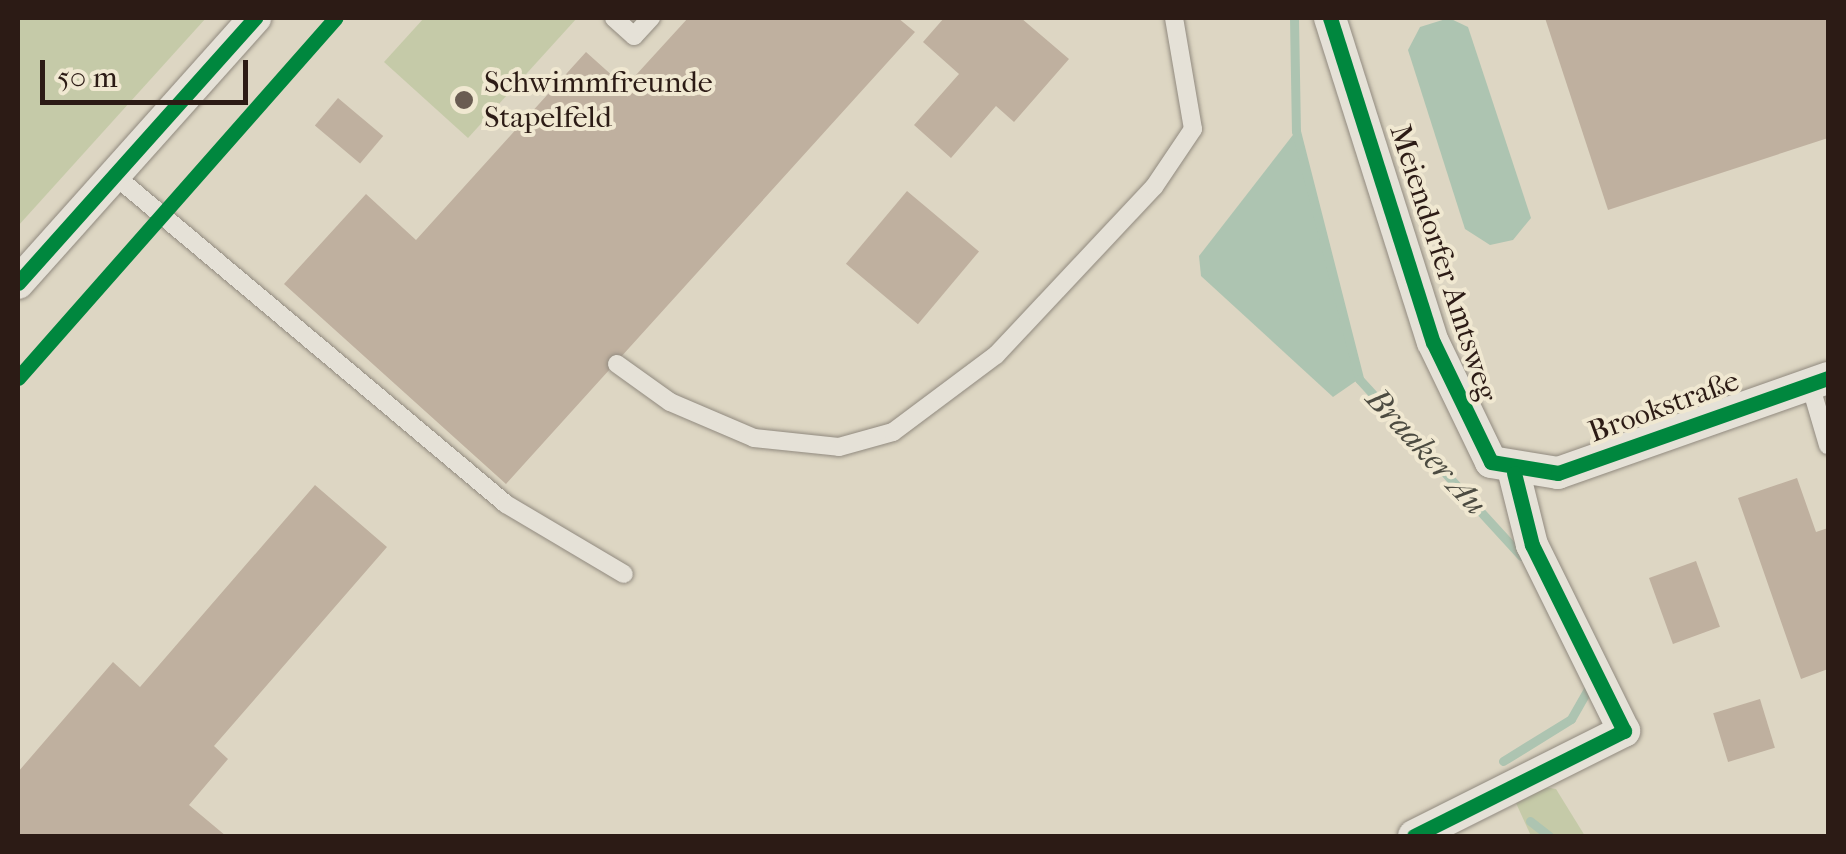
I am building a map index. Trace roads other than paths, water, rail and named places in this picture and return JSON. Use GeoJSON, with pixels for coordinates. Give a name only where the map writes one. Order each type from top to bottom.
{"type":"FeatureCollection","features":[{"type":"Feature","properties":{"kind":"street"},"geometry":{"type":"LineString","coordinates":[[18,283],[255,18]]}},
{"type":"Feature","properties":{"kind":"street","name":"Meiendorfer Amtsweg"},"geometry":{"type":"LineString","coordinates":[[1330,18],[1448,379],[1476,446],[1514,472]]}},
{"type":"Feature","properties":{"kind":"street","name":"Brookstraße"},"geometry":{"type":"LineString","coordinates":[[1514,472],[1558,473],[1819,381]]}},
{"type":"Feature","properties":{"kind":"street"},"geometry":{"type":"LineString","coordinates":[[1414,836],[1624,730],[1532,545],[1514,472]]}},
{"type":"Feature","properties":{"kind":"lane"},"geometry":{"type":"LineString","coordinates":[[614,18],[634,36],[651,18]]}},
{"type":"Feature","properties":{"kind":"lane"},"geometry":{"type":"LineString","coordinates":[[617,364],[670,402],[754,438],[839,447],[892,432],[996,355],[1154,188],[1192,128],[1174,18]]}},
{"type":"Feature","properties":{"kind":"lane"},"geometry":{"type":"LineString","coordinates":[[114,175],[506,504],[624,574]]}},
{"type":"Feature","properties":{"kind":"lane"},"geometry":{"type":"LineString","coordinates":[[1819,381],[1828,445]]}},
{"type":"Feature","properties":{"kind":"waterway","name":"Braaker Au"},"geometry":{"type":"LineString","coordinates":[[1294,18],[1296,131],[1359,379],[1521,556]]}},
{"type":"Feature","properties":{"kind":"waterway","name":"Braaker Au"},"geometry":{"type":"LineString","coordinates":[[1503,761],[1571,719],[1591,684]]}},
{"type":"Feature","properties":{"kind":"waterway","name":"Braaker Au"},"geometry":{"type":"LineString","coordinates":[[1530,821],[1549,836]]}},
{"type":"Feature","properties":{"kind":"place","name":"Schwimmfreunde Stapelfeld"},"geometry":{"type":"Point","coordinates":[464,100]}}]}
